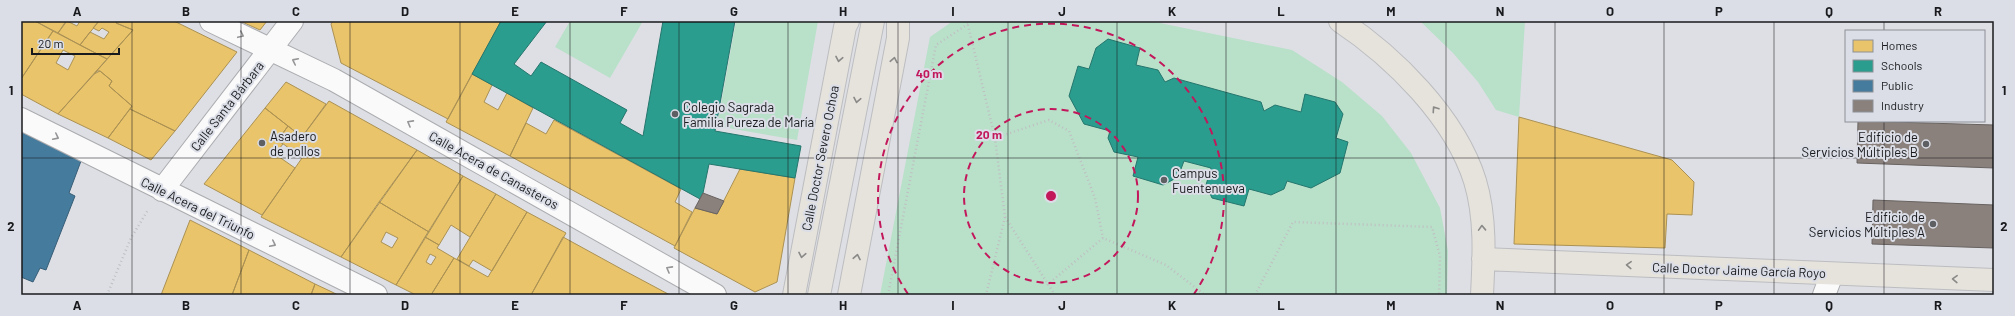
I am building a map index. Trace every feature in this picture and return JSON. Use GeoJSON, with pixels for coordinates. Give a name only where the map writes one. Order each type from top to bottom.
{"type":"FeatureCollection","features":[{"type":"Feature","properties":{"kind":"main road","name":"Calle Doctor Severo Ochoa"},"geometry":{"type":"LineString","coordinates":[[794,295],[845,27],[848,21]]}},
{"type":"Feature","properties":{"kind":"main road","name":"Calle Doctor Severo Ochoa"},"geometry":{"type":"LineString","coordinates":[[819,295],[873,21]]}},
{"type":"Feature","properties":{"kind":"main road"},"geometry":{"type":"LineString","coordinates":[[849,295],[898,38],[898,21]]}},
{"type":"Feature","properties":{"kind":"main road"},"geometry":{"type":"LineString","coordinates":[[1340,21],[1359,33],[1397,66],[1432,104],[1461,147],[1475,180],[1482,215],[1482,295]]}},
{"type":"Feature","properties":{"kind":"main road","name":"Calle Doctor Jaime García Royo"},"geometry":{"type":"LineString","coordinates":[[1483,259],[1994,280]]}},
{"type":"Feature","properties":{"kind":"street","name":"Calle Acera de Canasteros"},"geometry":{"type":"LineString","coordinates":[[210,21],[334,80],[703,292]]}},
{"type":"Feature","properties":{"kind":"street","name":"Calle Santa Bárbara"},"geometry":{"type":"LineString","coordinates":[[162,190],[292,21]]}},
{"type":"Feature","properties":{"kind":"street","name":"Calle Acera del Triunfo"},"geometry":{"type":"LineString","coordinates":[[21,119],[376,295]]}},
{"type":"Feature","properties":{"kind":"street"},"geometry":{"type":"LineString","coordinates":[[1824,295],[1832,274]]}},
{"type":"Feature","properties":{"kind":"path"},"geometry":{"type":"LineString","coordinates":[[888,295],[936,45],[968,22],[995,138],[1005,217],[986,295]]}},
{"type":"Feature","properties":{"kind":"path"},"geometry":{"type":"LineString","coordinates":[[995,138],[1049,120],[1070,131],[1095,198],[1103,238]]}},
{"type":"Feature","properties":{"kind":"path"},"geometry":{"type":"LineString","coordinates":[[108,295],[131,238],[150,208]]}},
{"type":"Feature","properties":{"kind":"path"},"geometry":{"type":"LineString","coordinates":[[1005,217],[1047,285],[1055,295]]}},
{"type":"Feature","properties":{"kind":"path"},"geometry":{"type":"LineString","coordinates":[[1255,295],[1293,222],[1432,227],[1440,256],[1439,295]]}},
{"type":"Feature","properties":{"kind":"path"},"geometry":{"type":"LineString","coordinates":[[1047,285],[1103,238]]}},
{"type":"Feature","properties":{"kind":"path"},"geometry":{"type":"LineString","coordinates":[[1103,238],[1166,265],[1205,295]]}},
{"type":"Feature","properties":{"kind":"green space"},"geometry":{"type":"Polygon","coordinates":[[[570,21],[643,21],[610,78],[555,47],[570,21]]]}},
{"type":"Feature","properties":{"kind":"green space"},"geometry":{"type":"Polygon","coordinates":[[[736,21],[818,21],[797,140],[717,126],[736,21]]]}},
{"type":"Feature","properties":{"kind":"green space","name":"Campus Fuentenueva"},"geometry":{"type":"Polygon","coordinates":[[[953,21],[1150,21],[1292,50],[1342,82],[1382,116],[1411,153],[1440,208],[1448,251],[1447,295],[880,295],[930,37],[953,21]]]}},
{"type":"Feature","properties":{"kind":"green space"},"geometry":{"type":"Polygon","coordinates":[[[1420,21],[1525,21],[1519,117],[1496,110],[1478,82],[1453,53],[1420,21]]]}},
{"type":"Feature","properties":{"kind":"building: Homes"},"geometry":{"type":"Polygon","coordinates":[[[21,21],[35,21],[53,31],[21,79],[21,21]]]}},
{"type":"Feature","properties":{"kind":"building: Homes"},"geometry":{"type":"Polygon","coordinates":[[[35,21],[66,21],[58,33],[35,21]]]}},
{"type":"Feature","properties":{"kind":"building: Homes"},"geometry":{"type":"Polygon","coordinates":[[[67,21],[77,26],[80,21],[99,21],[80,45],[58,33],[67,21]]]}},
{"type":"Feature","properties":{"kind":"building: Homes"},"geometry":{"type":"Polygon","coordinates":[[[99,21],[117,21],[116,23],[133,30],[107,59],[80,45],[90,32],[104,39],[109,32],[102,28],[99,31],[93,28],[99,21]]]}},
{"type":"Feature","properties":{"kind":"building: Homes"},"geometry":{"type":"Polygon","coordinates":[[[117,21],[174,21],[237,52],[175,131],[130,109],[132,106],[109,86],[112,81],[100,71],[94,74],[133,30],[116,23],[117,21]]]}},
{"type":"Feature","properties":{"kind":"building: Homes"},"geometry":{"type":"Polygon","coordinates":[[[240,21],[267,21],[260,30],[240,21]]]}},
{"type":"Feature","properties":{"kind":"building: Homes"},"geometry":{"type":"Polygon","coordinates":[[[333,21],[501,21],[448,119],[341,63],[331,24],[333,21]]]}},
{"type":"Feature","properties":{"kind":"building: Homes"},"geometry":{"type":"Polygon","coordinates":[[[53,31],[107,59],[58,114],[21,94],[21,79],[53,31]],[[63,50],[56,63],[68,70],[75,56],[63,50]]]}},
{"type":"Feature","properties":{"kind":"building: Homes"},"geometry":{"type":"Polygon","coordinates":[[[97,71],[100,71],[112,81],[109,86],[132,106],[108,138],[58,114],[97,71]]]}},
{"type":"Feature","properties":{"kind":"building: Homes"},"geometry":{"type":"Polygon","coordinates":[[[472,74],[492,85],[484,102],[498,110],[507,93],[533,108],[510,156],[446,122],[472,74]]]}},
{"type":"Feature","properties":{"kind":"building: Homes"},"geometry":{"type":"Polygon","coordinates":[[[286,82],[326,104],[302,137],[265,108],[286,82]]]}},
{"type":"Feature","properties":{"kind":"building: Homes"},"geometry":{"type":"Polygon","coordinates":[[[329,101],[417,150],[341,257],[261,217],[302,158],[278,140],[288,126],[302,137],[329,101]]]}},
{"type":"Feature","properties":{"kind":"building: Homes"},"geometry":{"type":"Polygon","coordinates":[[[265,108],[288,126],[278,140],[283,144],[275,154],[295,168],[262,215],[204,184],[265,108]]]}},
{"type":"Feature","properties":{"kind":"building: Homes"},"geometry":{"type":"Polygon","coordinates":[[[130,109],[175,131],[151,160],[108,138],[130,109]]]}},
{"type":"Feature","properties":{"kind":"building: Homes"},"geometry":{"type":"Polygon","coordinates":[[[1519,117],[1672,160],[1694,182],[1692,215],[1667,214],[1665,248],[1514,244],[1519,117]]]}},
{"type":"Feature","properties":{"kind":"building: Homes"},"geometry":{"type":"Polygon","coordinates":[[[554,120],[681,189],[675,202],[692,212],[675,246],[510,156],[526,123],[546,134],[554,120]]]}},
{"type":"Feature","properties":{"kind":"building: Homes"},"geometry":{"type":"Polygon","coordinates":[[[417,150],[463,176],[429,232],[379,202],[417,150]]]}},
{"type":"Feature","properties":{"kind":"building: Homes"},"geometry":{"type":"Polygon","coordinates":[[[740,169],[795,178],[777,282],[755,292],[674,248],[695,208],[717,214],[740,169]]]}},
{"type":"Feature","properties":{"kind":"building: Homes"},"geometry":{"type":"Polygon","coordinates":[[[463,176],[496,194],[470,237],[451,225],[439,245],[425,237],[463,176]]]}},
{"type":"Feature","properties":{"kind":"building: Homes"},"geometry":{"type":"Polygon","coordinates":[[[496,194],[527,212],[492,271],[473,260],[469,266],[457,259],[496,194]]]}},
{"type":"Feature","properties":{"kind":"building: Homes"},"geometry":{"type":"Polygon","coordinates":[[[379,202],[429,232],[396,285],[341,257],[379,202]],[[386,232],[381,242],[392,248],[398,238],[386,232]]]}},
{"type":"Feature","properties":{"kind":"building: Homes"},"geometry":{"type":"Polygon","coordinates":[[[527,212],[566,233],[531,295],[431,295],[454,258],[488,277],[527,212]]]}},
{"type":"Feature","properties":{"kind":"building: Homes"},"geometry":{"type":"Polygon","coordinates":[[[190,220],[249,250],[232,295],[161,295],[190,220]]]}},
{"type":"Feature","properties":{"kind":"building: Homes"},"geometry":{"type":"Polygon","coordinates":[[[425,237],[439,245],[437,248],[454,258],[431,295],[416,295],[396,285],[425,237]],[[430,254],[426,262],[431,265],[436,257],[430,254]]]}},
{"type":"Feature","properties":{"kind":"building: Homes"},"geometry":{"type":"Polygon","coordinates":[[[563,237],[625,271],[670,295],[531,295],[563,237]]]}},
{"type":"Feature","properties":{"kind":"building: Homes"},"geometry":{"type":"Polygon","coordinates":[[[249,250],[315,284],[311,295],[232,295],[249,250]]]}},
{"type":"Feature","properties":{"kind":"building: Homes"},"geometry":{"type":"Polygon","coordinates":[[[315,284],[332,292],[338,295],[311,295],[315,284]]]}},
{"type":"Feature","properties":{"kind":"building: Schools"},"geometry":{"type":"Polygon","coordinates":[[[501,21],[547,21],[514,64],[531,76],[541,62],[627,110],[620,123],[643,136],[663,21],[735,21],[715,131],[801,146],[795,178],[709,164],[703,193],[700,199],[472,74],[501,21]]]}},
{"type":"Feature","properties":{"kind":"building: Schools"},"geometry":{"type":"Polygon","coordinates":[[[1108,39],[1140,48],[1136,65],[1158,70],[1165,82],[1174,78],[1261,102],[1264,111],[1275,105],[1301,112],[1305,94],[1335,102],[1343,114],[1336,138],[1348,142],[1340,173],[1311,188],[1287,181],[1284,189],[1271,195],[1249,189],[1244,206],[1212,198],[1206,185],[1211,168],[1184,161],[1178,177],[1163,185],[1133,176],[1138,157],[1114,152],[1108,138],[1110,131],[1084,124],[1069,96],[1078,66],[1089,69],[1096,48],[1108,39]]]}},
{"type":"Feature","properties":{"kind":"building: Public"},"geometry":{"type":"Polygon","coordinates":[[[21,132],[81,161],[69,193],[75,196],[46,270],[40,268],[33,282],[21,277],[21,132]]]}},
{"type":"Feature","properties":{"kind":"building: Industry","name":"Edificio de Servicios Múltiples B"},"geometry":{"type":"Polygon","coordinates":[[[1858,122],[1994,125],[1994,168],[1857,163],[1858,122]]]}},
{"type":"Feature","properties":{"kind":"building: Industry"},"geometry":{"type":"Polygon","coordinates":[[[703,193],[724,201],[717,214],[695,208],[703,193]]]}},
{"type":"Feature","properties":{"kind":"building: Industry","name":"Edificio de Servicios Múltiples A"},"geometry":{"type":"Polygon","coordinates":[[[1873,200],[1994,205],[1994,248],[1872,244],[1873,200]]]}},
{"type":"Feature","properties":{"kind":"place","name":"Colegio Sagrada Familia Pureza de María"},"geometry":{"type":"Point","coordinates":[675,114]}},
{"type":"Feature","properties":{"kind":"place","name":"Asadero de pollos"},"geometry":{"type":"Point","coordinates":[262,143]}},
{"type":"Feature","properties":{"kind":"place","name":"Edificio de Servicios Múltiples B"},"geometry":{"type":"Point","coordinates":[1926,144]}},
{"type":"Feature","properties":{"kind":"place","name":"Campus Fuentenueva"},"geometry":{"type":"Point","coordinates":[1164,180]}},
{"type":"Feature","properties":{"kind":"place","name":"Edificio de Servicios Múltiples A"},"geometry":{"type":"Point","coordinates":[1933,224]}}]}
